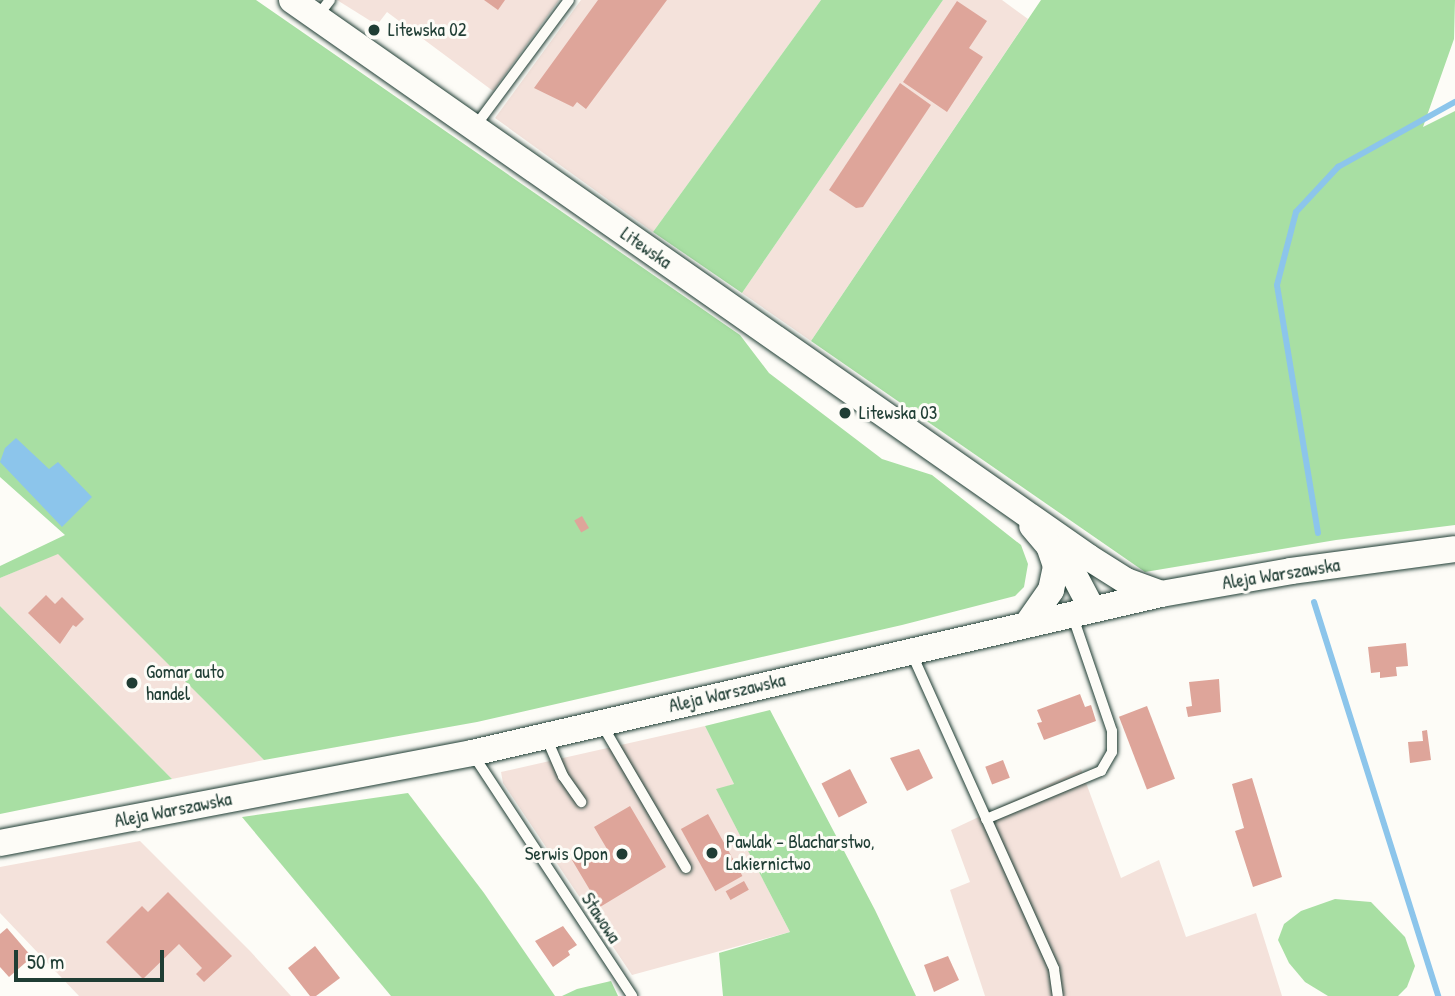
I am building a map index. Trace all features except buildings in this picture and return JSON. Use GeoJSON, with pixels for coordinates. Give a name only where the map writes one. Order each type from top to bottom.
{"type":"FeatureCollection","features":[{"type":"Feature","properties":{"kind":"street","name":"Litewska"},"geometry":{"type":"LineString","coordinates":[[292,0],[323,9],[474,128],[1000,496]]}},
{"type":"Feature","properties":{"kind":"street"},"geometry":{"type":"LineString","coordinates":[[1000,496],[1067,564],[1082,611]]}},
{"type":"Feature","properties":{"kind":"street"},"geometry":{"type":"LineString","coordinates":[[1000,496],[1126,581],[1161,594]]}},
{"type":"Feature","properties":{"kind":"street"},"geometry":{"type":"LineString","coordinates":[[1028,623],[1044,603],[1055,577],[1056,566],[1049,546]]}},
{"type":"Feature","properties":{"kind":"street","name":"Aleja Warszawska"},"geometry":{"type":"LineString","coordinates":[[0,843],[472,753],[1161,594],[1291,571],[1455,549]]}},
{"type":"Feature","properties":{"kind":"street"},"geometry":{"type":"LineString","coordinates":[[1080,551],[1099,588],[1082,611]]}},
{"type":"Feature","properties":{"kind":"lane"},"geometry":{"type":"LineString","coordinates":[[474,128],[569,0]]}},
{"type":"Feature","properties":{"kind":"lane"},"geometry":{"type":"LineString","coordinates":[[986,819],[1101,771],[1112,752],[1112,731],[1082,611]]}},
{"type":"Feature","properties":{"kind":"lane"},"geometry":{"type":"LineString","coordinates":[[910,650],[1054,969],[1058,996]]}},
{"type":"Feature","properties":{"kind":"lane"},"geometry":{"type":"LineString","coordinates":[[600,722],[686,868]]}},
{"type":"Feature","properties":{"kind":"lane"},"geometry":{"type":"LineString","coordinates":[[546,735],[563,776],[581,802]]}},
{"type":"Feature","properties":{"kind":"lane","name":"Stawowa"},"geometry":{"type":"LineString","coordinates":[[472,753],[632,996]]}},
{"type":"Feature","properties":{"kind":"shaded area"},"geometry":{"type":"Polygon","coordinates":[[[337,0],[559,0],[493,91],[387,12],[377,25],[337,0]]]}},
{"type":"Feature","properties":{"kind":"shaded area"},"geometry":{"type":"Polygon","coordinates":[[[581,0],[821,0],[653,232],[495,118],[581,0]]]}},
{"type":"Feature","properties":{"kind":"shaded area"},"geometry":{"type":"Polygon","coordinates":[[[943,0],[1002,0],[1028,19],[811,341],[742,293],[943,0]]]}},
{"type":"Feature","properties":{"kind":"shaded area","name":"Gomar auto handel"},"geometry":{"type":"Polygon","coordinates":[[[58,553],[264,760],[172,779],[0,606],[0,578],[58,553]]]}},
{"type":"Feature","properties":{"kind":"shaded area"},"geometry":{"type":"Polygon","coordinates":[[[705,726],[734,784],[717,790],[790,932],[632,975],[503,783],[501,772],[705,726]]]}},
{"type":"Feature","properties":{"kind":"shaded area"},"geometry":{"type":"Polygon","coordinates":[[[1081,769],[1121,878],[1159,860],[1186,937],[1256,913],[1282,996],[985,996],[950,890],[970,882],[951,830],[1081,769]]]}},
{"type":"Feature","properties":{"kind":"shaded area"},"geometry":{"type":"Polygon","coordinates":[[[140,841],[291,996],[79,996],[0,913],[0,867],[140,841]]]}},
{"type":"Feature","properties":{"kind":"green space"},"geometry":{"type":"Polygon","coordinates":[[[0,0],[256,0],[740,335],[769,373],[882,459],[932,475],[1021,545],[1028,564],[1024,587],[1015,596],[902,625],[477,722],[264,760],[58,554],[0,578],[0,566],[65,535],[0,477],[0,0]]]}},
{"type":"Feature","properties":{"kind":"green space"},"geometry":{"type":"Polygon","coordinates":[[[821,0],[943,0],[742,293],[653,232],[821,0]]]}},
{"type":"Feature","properties":{"kind":"green space"},"geometry":{"type":"Polygon","coordinates":[[[1041,0],[1455,0],[1454,39],[1423,127],[1455,111],[1455,525],[1336,540],[1145,572],[811,341],[1041,0]]]}},
{"type":"Feature","properties":{"kind":"green space"},"geometry":{"type":"Polygon","coordinates":[[[0,606],[172,779],[0,814],[0,606]]]}},
{"type":"Feature","properties":{"kind":"green space"},"geometry":{"type":"Polygon","coordinates":[[[770,710],[875,910],[916,996],[723,996],[719,953],[790,932],[716,789],[734,784],[705,726],[770,710]]]}},
{"type":"Feature","properties":{"kind":"green space"},"geometry":{"type":"Polygon","coordinates":[[[408,793],[484,893],[555,996],[391,996],[242,817],[408,793]]]}},
{"type":"Feature","properties":{"kind":"green space"},"geometry":{"type":"Polygon","coordinates":[[[1335,899],[1371,902],[1405,937],[1415,966],[1407,987],[1398,996],[1328,996],[1305,982],[1289,963],[1278,940],[1284,924],[1301,911],[1335,899]]]}},
{"type":"Feature","properties":{"kind":"green space"},"geometry":{"type":"Polygon","coordinates":[[[611,981],[618,996],[562,996],[577,989],[611,981]]]}},
{"type":"Feature","properties":{"kind":"water"},"geometry":{"type":"Polygon","coordinates":[[[16,438],[49,469],[58,462],[92,497],[62,527],[0,462],[5,448],[16,438]]]}},
{"type":"Feature","properties":{"kind":"waterway"},"geometry":{"type":"LineString","coordinates":[[1318,533],[1277,285],[1296,212],[1338,167],[1455,102]]}},
{"type":"Feature","properties":{"kind":"waterway"},"geometry":{"type":"LineString","coordinates":[[1314,602],[1438,996]]}},
{"type":"Feature","properties":{"kind":"place","name":"Litewska 02"},"geometry":{"type":"Point","coordinates":[374,30]}},
{"type":"Feature","properties":{"kind":"place","name":"Litewska 03"},"geometry":{"type":"Point","coordinates":[845,413]}},
{"type":"Feature","properties":{"kind":"place","name":"Gomar auto handel"},"geometry":{"type":"Point","coordinates":[132,683]}},
{"type":"Feature","properties":{"kind":"place","name":"Pawlak - Blacharstwo, Lakiernictwo"},"geometry":{"type":"Point","coordinates":[712,853]}},
{"type":"Feature","properties":{"kind":"place","name":"Serwis Opon"},"geometry":{"type":"Point","coordinates":[622,854]}}]}
